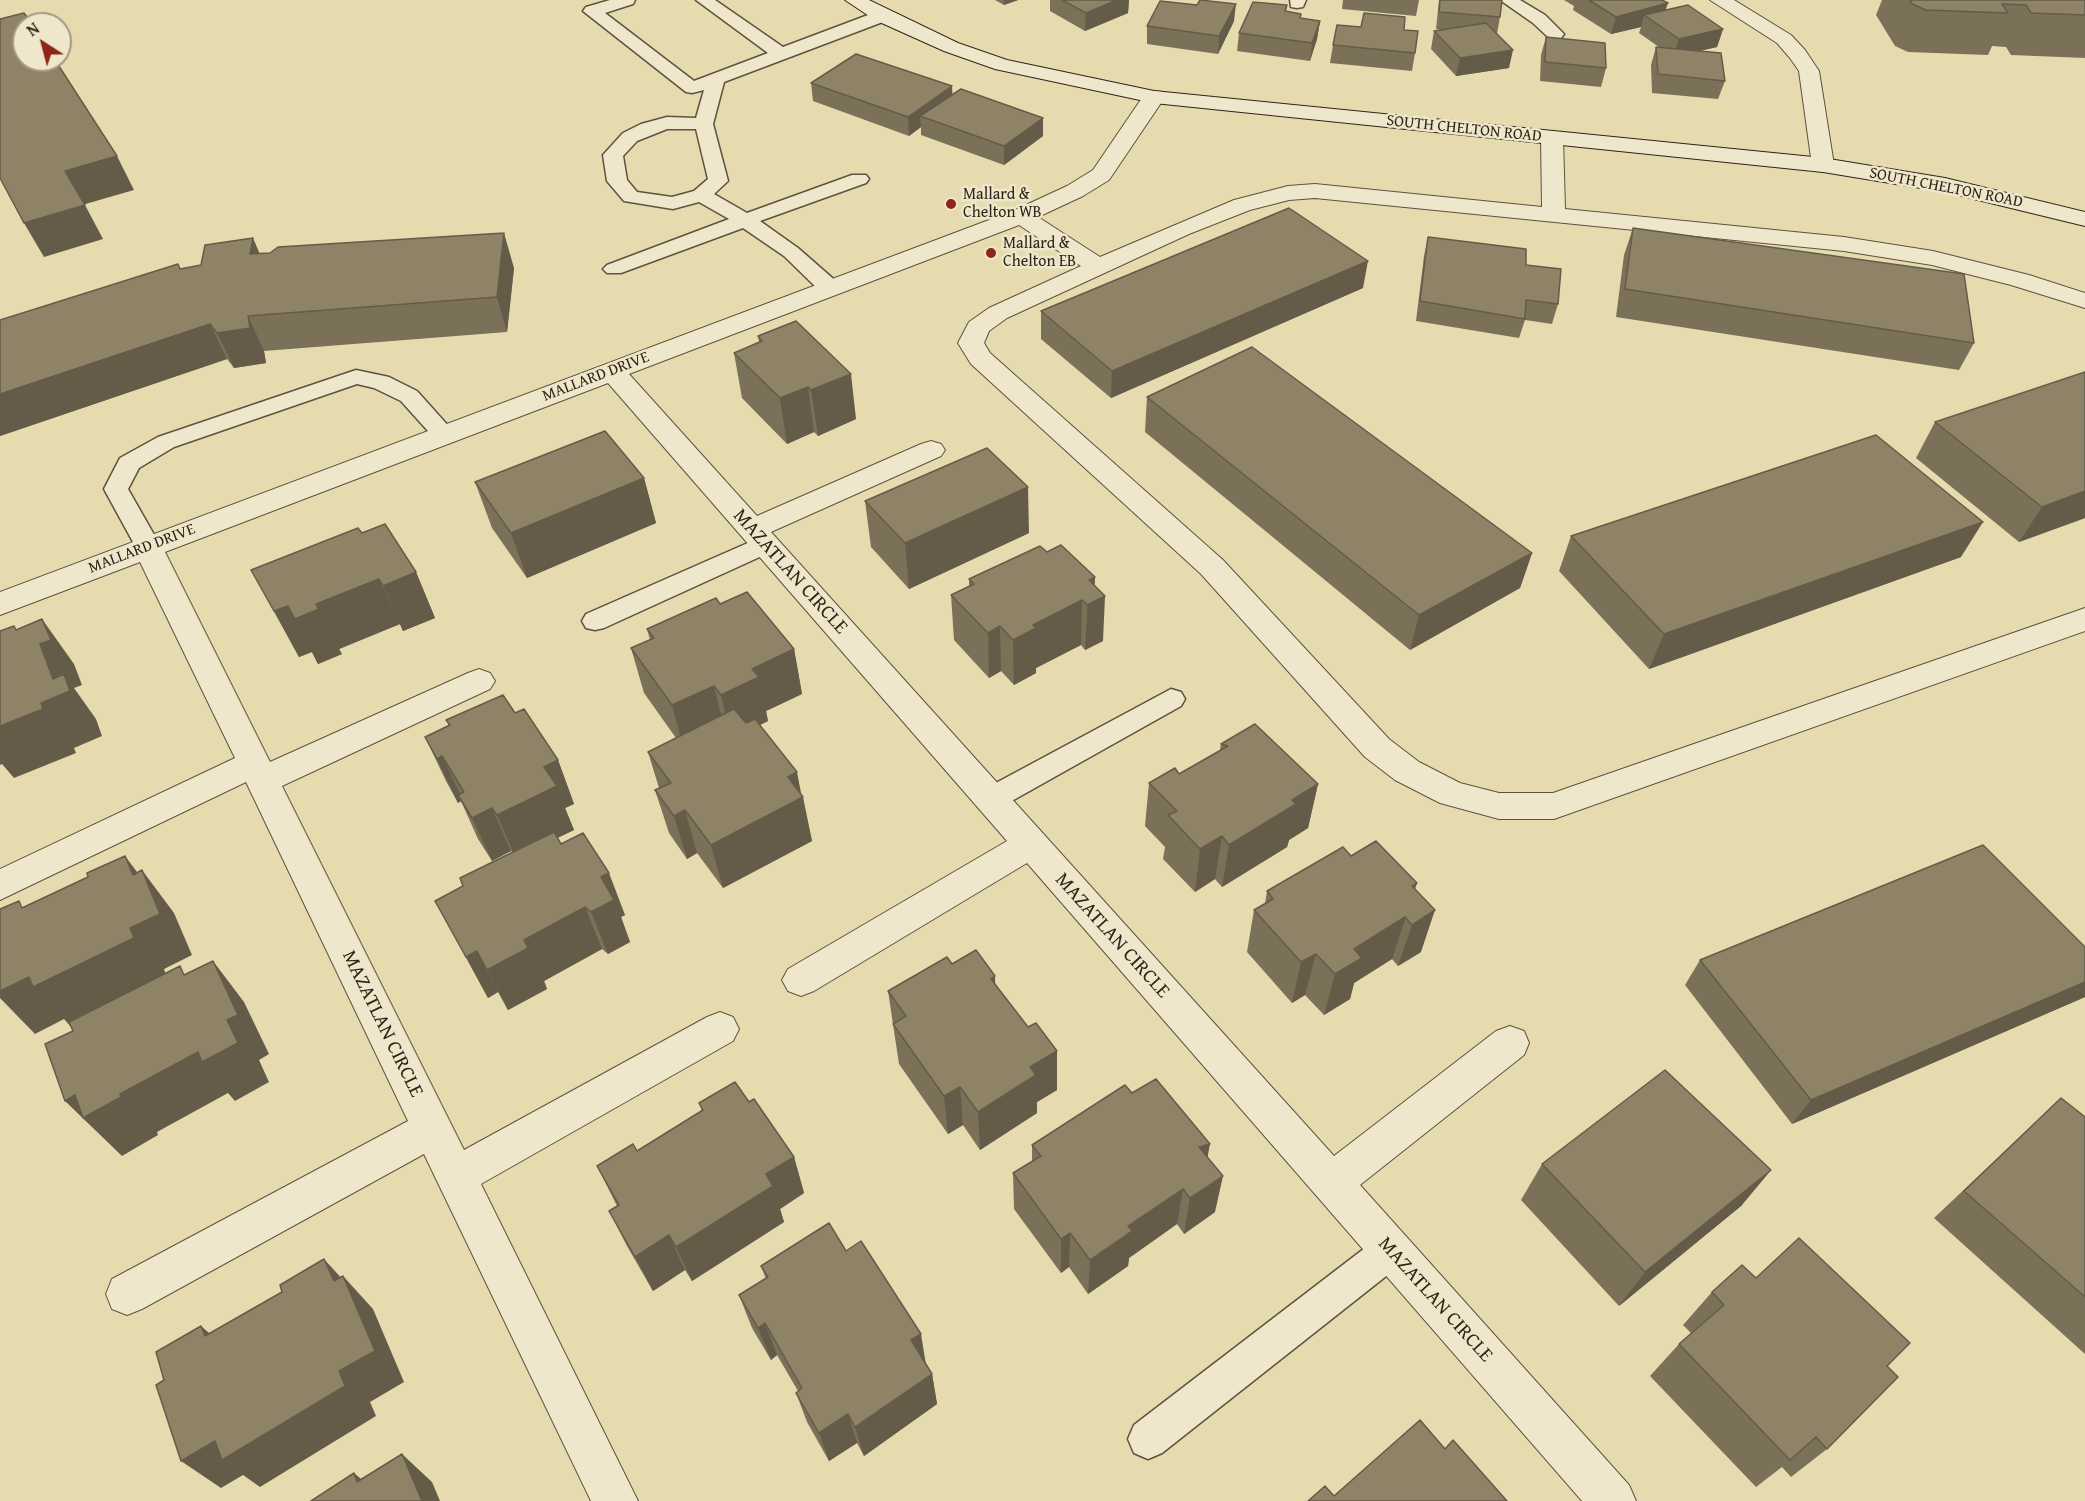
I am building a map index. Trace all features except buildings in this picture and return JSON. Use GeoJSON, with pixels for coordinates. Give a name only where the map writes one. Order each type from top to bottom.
{"type":"FeatureCollection","features":[{"type":"Feature","properties":{"kind":"street","name":"SOUTH CHELTON ROAD"},"geometry":{"type":"LineString","coordinates":[[855,0],[882,16],[951,47],[1002,65],[1155,97],[1823,165],[1945,185],[2085,219]]}},
{"type":"Feature","properties":{"kind":"street"},"geometry":{"type":"LineString","coordinates":[[1720,0],[1784,39],[1809,71],[1823,165]]}},
{"type":"Feature","properties":{"kind":"street","name":"MALLARD DRIVE"},"geometry":{"type":"LineString","coordinates":[[0,604],[1021,216],[1074,191],[1101,175],[1155,97]]}},
{"type":"Feature","properties":{"kind":"street"},"geometry":{"type":"LineString","coordinates":[[1552,138],[1554,215]]}},
{"type":"Feature","properties":{"kind":"street"},"geometry":{"type":"LineString","coordinates":[[2085,301],[2019,280],[1933,258],[1844,244],[1315,191],[1287,193],[1242,205],[1181,229],[998,313],[978,327],[972,343],[980,358],[1212,567],[1377,748],[1407,771],[1452,794],[1499,806],[1554,806],[2085,619]]}},
{"type":"Feature","properties":{"kind":"street"},"geometry":{"type":"LineString","coordinates":[[1021,216],[1099,267]]}},
{"type":"Feature","properties":{"kind":"street","name":"MAZATLAN CIRCLE"},"geometry":{"type":"LineString","coordinates":[[612,371],[1613,1501]]}},
{"type":"Feature","properties":{"kind":"street"},"geometry":{"type":"LineString","coordinates":[[759,537],[931,450]]}},
{"type":"Feature","properties":{"kind":"street","name":"MAZATLAN CIRCLE"},"geometry":{"type":"LineString","coordinates":[[148,547],[615,1501]]}},
{"type":"Feature","properties":{"kind":"street"},"geometry":{"type":"LineString","coordinates":[[0,885],[258,772],[479,681]]}},
{"type":"Feature","properties":{"kind":"street"},"geometry":{"type":"LineString","coordinates":[[801,980],[1030,844]]}},
{"type":"Feature","properties":{"kind":"street"},"geometry":{"type":"LineString","coordinates":[[456,1176],[720,1029]]}},
{"type":"Feature","properties":{"kind":"street"},"geometry":{"type":"LineString","coordinates":[[1331,1183],[1510,1043]]}},
{"type":"Feature","properties":{"kind":"street"},"geometry":{"type":"LineString","coordinates":[[127,1294],[433,1128]]}},
{"type":"Feature","properties":{"kind":"lane"},"geometry":{"type":"LineString","coordinates":[[627,0],[592,11],[692,88],[882,16]]}},
{"type":"Feature","properties":{"kind":"lane"},"geometry":{"type":"LineString","coordinates":[[704,0],[781,54]]}},
{"type":"Feature","properties":{"kind":"lane"},"geometry":{"type":"LineString","coordinates":[[1508,0],[1539,19],[1555,34]]}},
{"type":"Feature","properties":{"kind":"lane"},"geometry":{"type":"LineString","coordinates":[[704,124],[667,123],[648,128],[630,137],[613,155],[617,181],[631,197],[673,203],[701,195],[718,181],[704,124],[716,79]]}},
{"type":"Feature","properties":{"kind":"lane"},"geometry":{"type":"LineString","coordinates":[[614,269],[859,179]]}},
{"type":"Feature","properties":{"kind":"lane"},"geometry":{"type":"LineString","coordinates":[[701,195],[745,220],[791,252],[830,288]]}},
{"type":"Feature","properties":{"kind":"lane"},"geometry":{"type":"LineString","coordinates":[[148,547],[116,489],[129,463],[166,442],[356,377],[381,382],[409,396],[444,435]]}},
{"type":"Feature","properties":{"kind":"lane"},"geometry":{"type":"LineString","coordinates":[[595,621],[759,537]]}},
{"type":"Feature","properties":{"kind":"lane"},"geometry":{"type":"LineString","coordinates":[[991,799],[1171,699]]}},
{"type":"Feature","properties":{"kind":"lane"},"geometry":{"type":"LineString","coordinates":[[1148,1438],[1391,1250]]}},
{"type":"Feature","properties":{"kind":"place","name":"Mallard & Chelton WB"},"geometry":{"type":"Point","coordinates":[951,204]}},
{"type":"Feature","properties":{"kind":"place","name":"Mallard & Chelton EB"},"geometry":{"type":"Point","coordinates":[991,253]}}]}
